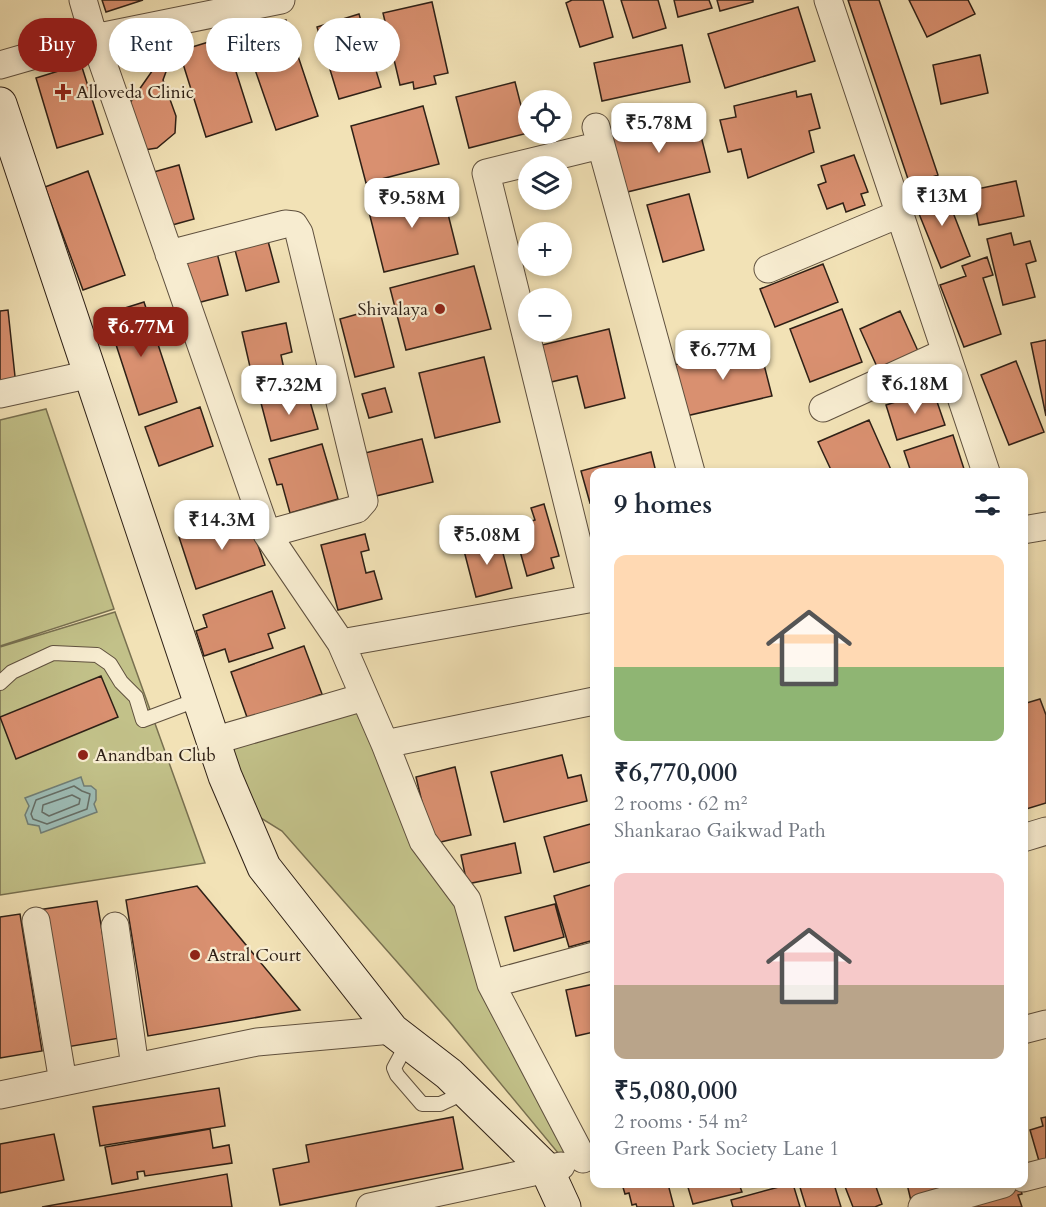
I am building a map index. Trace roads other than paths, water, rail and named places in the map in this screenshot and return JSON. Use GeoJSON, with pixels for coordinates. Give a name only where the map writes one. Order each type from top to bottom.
{"type":"FeatureCollection","features":[{"type":"Feature","properties":{"kind":"street"},"geometry":{"type":"LineString","coordinates":[[83,0],[88,18]]}},
{"type":"Feature","properties":{"kind":"street"},"geometry":{"type":"LineString","coordinates":[[97,37],[281,0]]}},
{"type":"Feature","properties":{"kind":"street"},"geometry":{"type":"LineString","coordinates":[[828,0],[985,468]]}},
{"type":"Feature","properties":{"kind":"street"},"geometry":{"type":"LineString","coordinates":[[97,47],[267,534],[341,643],[385,744],[423,841],[467,900],[491,984],[589,1157],[547,1170],[370,1207]]}},
{"type":"Feature","properties":{"kind":"street"},"geometry":{"type":"LineString","coordinates":[[0,65],[18,60]]}},
{"type":"Feature","properties":{"kind":"street"},"geometry":{"type":"LineString","coordinates":[[3,122],[91,374],[225,776],[264,867],[400,1036],[449,1074],[547,1170],[564,1207]]}},
{"type":"Feature","properties":{"kind":"street"},"geometry":{"type":"LineString","coordinates":[[590,586],[486,173],[599,136],[690,468]]}},
{"type":"Feature","properties":{"kind":"street"},"geometry":{"type":"LineString","coordinates":[[768,269],[899,214]]}},
{"type":"Feature","properties":{"kind":"street"},"geometry":{"type":"LineString","coordinates":[[169,254],[285,224],[294,225],[299,233],[364,501],[357,509],[267,534]]}},
{"type":"Feature","properties":{"kind":"street"},"geometry":{"type":"LineString","coordinates":[[823,408],[946,352]]}},
{"type":"Feature","properties":{"kind":"street"},"geometry":{"type":"LineString","coordinates":[[0,394],[91,374]]}},
{"type":"Feature","properties":{"kind":"street"},"geometry":{"type":"LineString","coordinates":[[1028,529],[1046,526]]}},
{"type":"Feature","properties":{"kind":"street"},"geometry":{"type":"LineString","coordinates":[[341,643],[590,599]]}},
{"type":"Feature","properties":{"kind":"street"},"geometry":{"type":"LineString","coordinates":[[213,741],[364,697]]}},
{"type":"Feature","properties":{"kind":"street"},"geometry":{"type":"LineString","coordinates":[[385,744],[590,702]]}},
{"type":"Feature","properties":{"kind":"street"},"geometry":{"type":"LineString","coordinates":[[1028,836],[1046,831]]}},
{"type":"Feature","properties":{"kind":"street"},"geometry":{"type":"LineString","coordinates":[[36,921],[63,1082]]}},
{"type":"Feature","properties":{"kind":"street"},"geometry":{"type":"LineString","coordinates":[[115,926],[135,1067]]}},
{"type":"Feature","properties":{"kind":"street"},"geometry":{"type":"LineString","coordinates":[[491,984],[590,957]]}},
{"type":"Feature","properties":{"kind":"street"},"geometry":{"type":"LineString","coordinates":[[1028,1029],[1046,1024]]}},
{"type":"Feature","properties":{"kind":"street"},"geometry":{"type":"LineString","coordinates":[[0,1095],[257,1042],[400,1036]]}},
{"type":"Feature","properties":{"kind":"street"},"geometry":{"type":"LineString","coordinates":[[1028,1177],[1046,1172]]}},
{"type":"Feature","properties":{"kind":"street"},"geometry":{"type":"LineString","coordinates":[[922,1207],[989,1188]]}},
{"type":"Feature","properties":{"kind":"lane"},"geometry":{"type":"LineString","coordinates":[[0,683],[12,672],[53,654],[97,655],[110,664],[121,682],[136,697],[143,720],[199,699]]}},
{"type":"Feature","properties":{"kind":"water"},"geometry":{"type":"Polygon","coordinates":[[[81,777],[84,786],[91,786],[96,790],[94,804],[97,812],[41,833],[39,826],[28,824],[25,815],[29,806],[25,798],[81,777]]]}},
{"type":"Feature","properties":{"kind":"place","name":"Alloveda Clinic"},"geometry":{"type":"Point","coordinates":[63,92]}},
{"type":"Feature","properties":{"kind":"place","name":"Shivalaya"},"geometry":{"type":"Point","coordinates":[440,309]}},
{"type":"Feature","properties":{"kind":"place","name":"Anandban Club"},"geometry":{"type":"Point","coordinates":[83,755]}},
{"type":"Feature","properties":{"kind":"place","name":"Astral Court"},"geometry":{"type":"Point","coordinates":[195,955]}}]}
